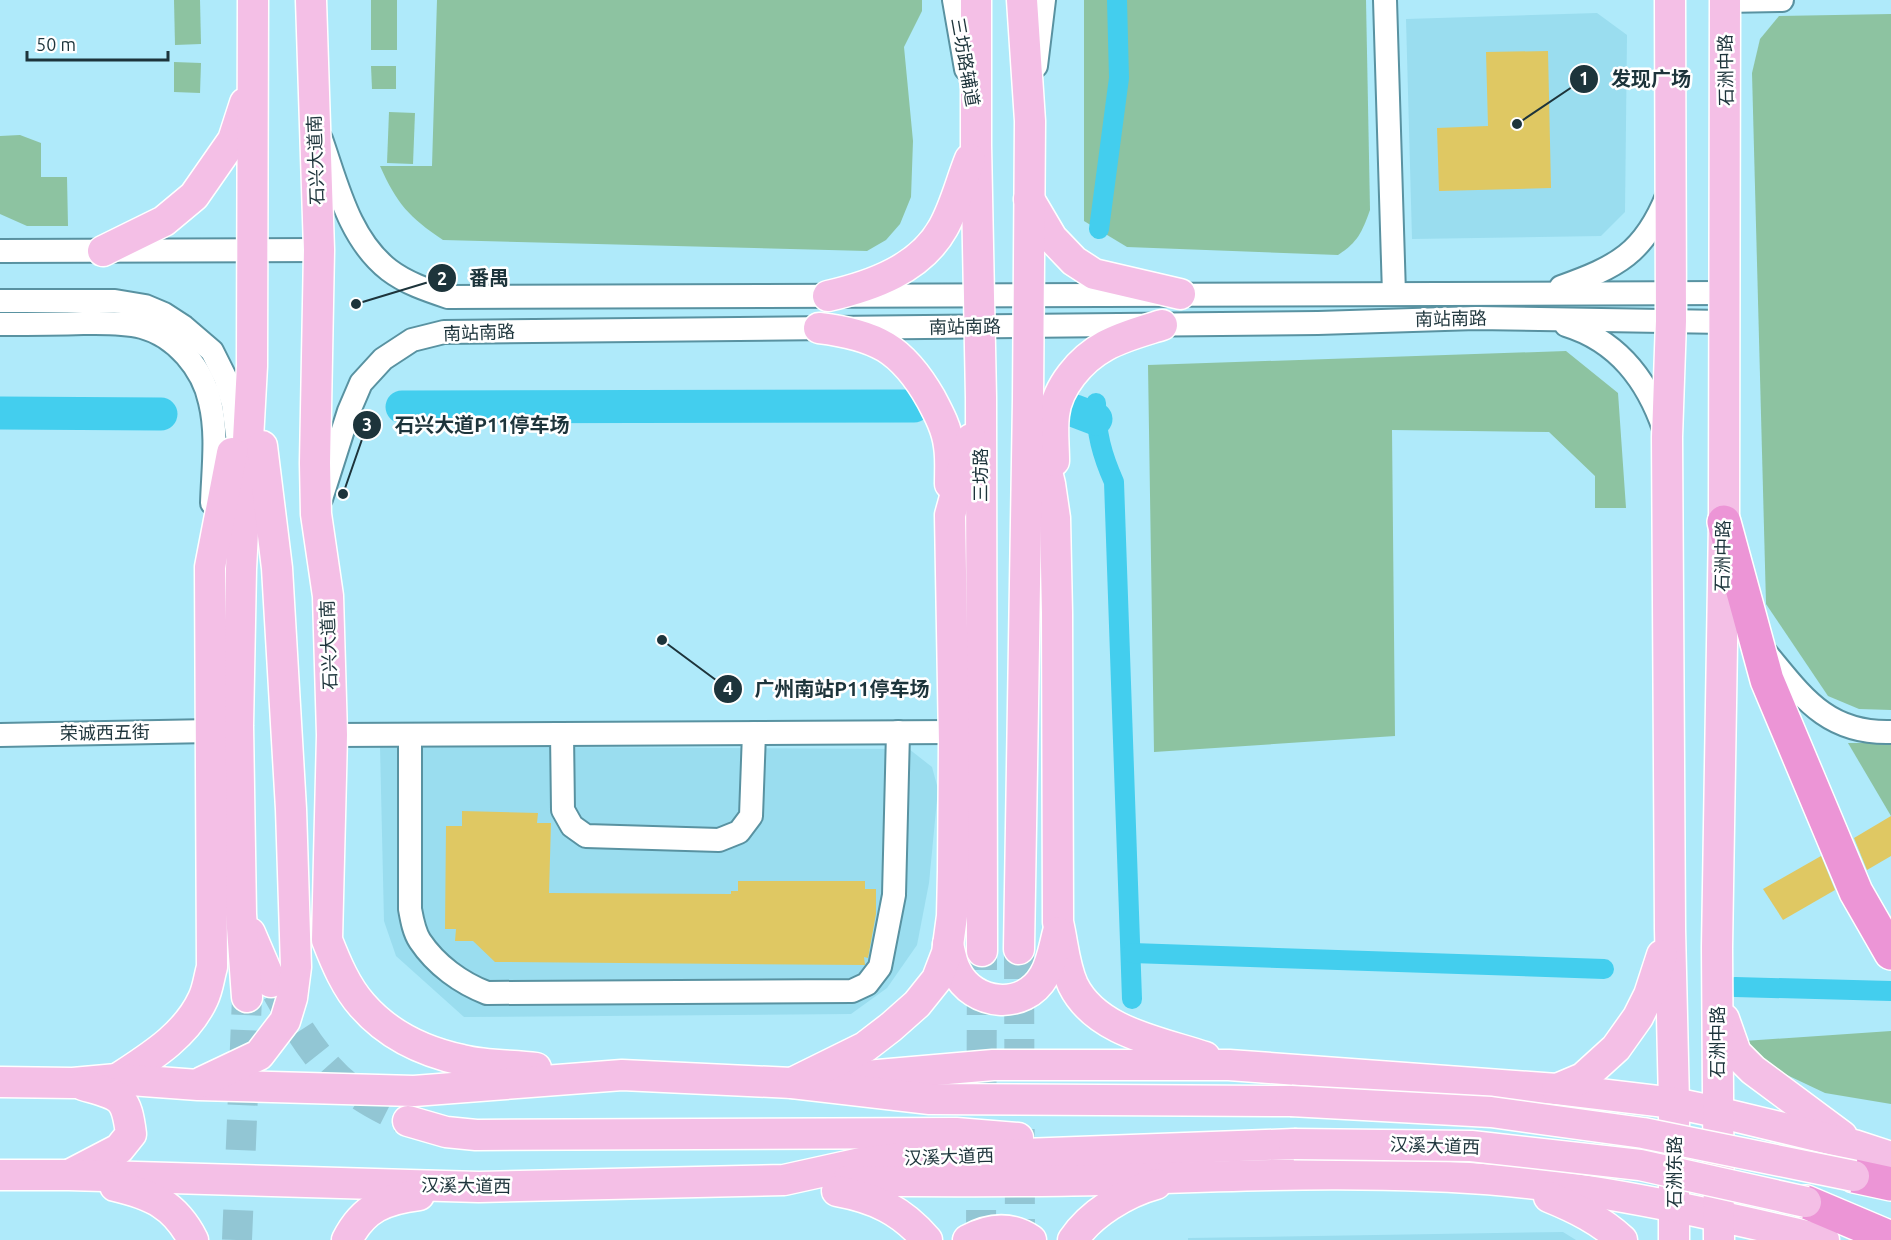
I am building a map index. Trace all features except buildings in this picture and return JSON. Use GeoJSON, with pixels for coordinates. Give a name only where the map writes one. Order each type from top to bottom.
{"type":"FeatureCollection","features":[{"type":"Feature","properties":{"kind":"highway"},"geometry":{"type":"LineString","coordinates":[[1724,522],[1767,680],[1856,892],[1891,953]]}},
{"type":"Feature","properties":{"kind":"highway"},"geometry":{"type":"LineString","coordinates":[[1854,1160],[1891,1184]]}},
{"type":"Feature","properties":{"kind":"highway"},"geometry":{"type":"LineString","coordinates":[[1806,1202],[1891,1238]]}},
{"type":"Feature","properties":{"kind":"main road"},"geometry":{"type":"LineString","coordinates":[[198,1085],[260,1055],[285,1021],[292,998],[272,982],[241,914],[238,726],[241,569],[252,366],[253,0]]}},
{"type":"Feature","properties":{"kind":"main road","name":"石兴大道南"},"geometry":{"type":"LineString","coordinates":[[311,0],[319,250],[316,514],[327,596],[332,735],[327,940],[339,971],[362,1005],[392,1032],[423,1048],[464,1061],[622,1076]]}},
{"type":"Feature","properties":{"kind":"main road","name":"三坊路"},"geometry":{"type":"LineString","coordinates":[[976,0],[981,398],[982,951]]}},
{"type":"Feature","properties":{"kind":"main road"},"geometry":{"type":"LineString","coordinates":[[1019,949],[1030,122],[1022,0]]}},
{"type":"Feature","properties":{"kind":"main road"},"geometry":{"type":"LineString","coordinates":[[1670,0],[1671,307],[1667,437],[1670,929],[1674,1104]]}},
{"type":"Feature","properties":{"kind":"main road","name":"石洲中路"},"geometry":{"type":"LineString","coordinates":[[1717,1112],[1717,932],[1726,293],[1725,1]]}},
{"type":"Feature","properties":{"kind":"main road"},"geometry":{"type":"LineString","coordinates":[[103,251],[164,221],[194,196],[233,140],[253,80]]}},
{"type":"Feature","properties":{"kind":"main road"},"geometry":{"type":"LineString","coordinates":[[828,296],[862,288],[894,274],[927,249],[943,228],[976,135]]}},
{"type":"Feature","properties":{"kind":"main road"},"geometry":{"type":"LineString","coordinates":[[1029,199],[1052,238],[1074,261],[1094,274],[1180,294]]}},
{"type":"Feature","properties":{"kind":"main road"},"geometry":{"type":"LineString","coordinates":[[1162,325],[1103,346],[1064,385],[1057,400],[1054,415],[1059,927],[1067,968],[1074,987],[1094,1012],[1124,1030],[1229,1065]]}},
{"type":"Feature","properties":{"kind":"main road"},"geometry":{"type":"LineString","coordinates":[[792,1083],[865,1047],[917,1004],[937,979],[948,944],[952,905],[953,732],[949,446],[942,419],[920,380],[893,352],[876,342],[852,333],[819,328]]}},
{"type":"Feature","properties":{"kind":"main road"},"geometry":{"type":"LineString","coordinates":[[117,1079],[159,1051],[183,1028],[203,999],[212,967],[210,567],[252,366]]}},
{"type":"Feature","properties":{"kind":"main road"},"geometry":{"type":"LineString","coordinates":[[252,366],[277,568],[291,809],[272,982]]}},
{"type":"Feature","properties":{"kind":"main road"},"geometry":{"type":"LineString","coordinates":[[951,515],[981,398]]}},
{"type":"Feature","properties":{"kind":"main road"},"geometry":{"type":"LineString","coordinates":[[1028,400],[1050,484],[1055,518]]}},
{"type":"Feature","properties":{"kind":"main road"},"geometry":{"type":"LineString","coordinates":[[948,944],[956,972],[977,994],[990,999],[1012,999],[1026,995],[1044,976],[1059,927]]}},
{"type":"Feature","properties":{"kind":"main road"},"geometry":{"type":"LineString","coordinates":[[1670,929],[1717,932]]}},
{"type":"Feature","properties":{"kind":"main road"},"geometry":{"type":"LineString","coordinates":[[1567,1090],[1616,1048],[1633,1025],[1649,996],[1670,929]]}},
{"type":"Feature","properties":{"kind":"main road"},"geometry":{"type":"LineString","coordinates":[[272,982],[309,967],[321,956],[327,940]]}},
{"type":"Feature","properties":{"kind":"main road"},"geometry":{"type":"LineString","coordinates":[[1718,1003],[1736,1053],[1854,1160]]}},
{"type":"Feature","properties":{"kind":"main road"},"geometry":{"type":"LineString","coordinates":[[792,1083],[993,1065],[1229,1065],[1567,1090],[1674,1104],[1717,1112],[1854,1160],[1891,1157]]}},
{"type":"Feature","properties":{"kind":"main road","name":"汉溪大道西"},"geometry":{"type":"LineString","coordinates":[[0,1082],[74,1083],[117,1079],[198,1085],[414,1091],[622,1076],[792,1083],[930,1099],[1291,1101],[1491,1112],[1854,1160],[1891,1191]]}},
{"type":"Feature","properties":{"kind":"main road"},"geometry":{"type":"LineString","coordinates":[[69,1175],[119,1149],[130,1134],[125,1103],[109,1093],[74,1083]]}},
{"type":"Feature","properties":{"kind":"main road"},"geometry":{"type":"LineString","coordinates":[[1567,1090],[1604,1111],[1614,1134],[1612,1156],[1602,1174],[1568,1188]]}},
{"type":"Feature","properties":{"kind":"main road","name":"石洲东路"},"geometry":{"type":"LineString","coordinates":[[1674,1104],[1674,1240]]}},
{"type":"Feature","properties":{"kind":"main road"},"geometry":{"type":"LineString","coordinates":[[1717,1112],[1719,1228]]}},
{"type":"Feature","properties":{"kind":"main road"},"geometry":{"type":"LineString","coordinates":[[408,1121],[446,1132],[476,1136],[956,1133],[1140,1149]]}},
{"type":"Feature","properties":{"kind":"main road","name":"汉溪大道西"},"geometry":{"type":"LineString","coordinates":[[0,1175],[479,1187],[784,1180],[861,1163],[892,1159],[1294,1144],[1471,1146],[1628,1164],[1806,1202],[1891,1231]]}},
{"type":"Feature","properties":{"kind":"main road"},"geometry":{"type":"LineString","coordinates":[[784,1180],[1048,1181],[1361,1174],[1507,1181],[1568,1188],[1675,1208],[1719,1228],[1824,1240]]}},
{"type":"Feature","properties":{"kind":"main road"},"geometry":{"type":"LineString","coordinates":[[69,1175],[145,1193],[186,1225],[194,1240]]}},
{"type":"Feature","properties":{"kind":"main road"},"geometry":{"type":"LineString","coordinates":[[1073,1240],[1078,1232],[1097,1215],[1140,1188],[1184,1178]]}},
{"type":"Feature","properties":{"kind":"main road"},"geometry":{"type":"LineString","coordinates":[[784,1180],[860,1195],[894,1209],[927,1240]]}},
{"type":"Feature","properties":{"kind":"main road"},"geometry":{"type":"LineString","coordinates":[[1507,1181],[1581,1210],[1622,1240]]}},
{"type":"Feature","properties":{"kind":"main road"},"geometry":{"type":"LineString","coordinates":[[347,1240],[353,1228],[373,1207],[403,1197],[479,1187]]}},
{"type":"Feature","properties":{"kind":"main road"},"geometry":{"type":"LineString","coordinates":[[968,1240],[981,1233],[1002,1229],[1023,1234],[1031,1240]]}},
{"type":"Feature","properties":{"kind":"street","name":"三坊路辅道"},"geometry":{"type":"LineString","coordinates":[[954,0],[976,135]]}},
{"type":"Feature","properties":{"kind":"street"},"geometry":{"type":"LineString","coordinates":[[1030,122],[1044,0]]}},
{"type":"Feature","properties":{"kind":"street"},"geometry":{"type":"LineString","coordinates":[[1385,0],[1394,294]]}},
{"type":"Feature","properties":{"kind":"street"},"geometry":{"type":"LineString","coordinates":[[1665,0],[1670,0]]}},
{"type":"Feature","properties":{"kind":"street"},"geometry":{"type":"LineString","coordinates":[[1725,1],[1782,0]]}},
{"type":"Feature","properties":{"kind":"street","name":"南站南路"},"geometry":{"type":"LineString","coordinates":[[315,123],[350,221],[366,246],[388,269],[417,286],[448,297],[1545,292],[1671,307],[1725,322]]}},
{"type":"Feature","properties":{"kind":"street"},"geometry":{"type":"LineString","coordinates":[[1545,292],[1598,273],[1619,262],[1642,241],[1657,219],[1671,186]]}},
{"type":"Feature","properties":{"kind":"street"},"geometry":{"type":"LineString","coordinates":[[0,251],[319,250]]}},
{"type":"Feature","properties":{"kind":"street","name":"南站南路"},"geometry":{"type":"LineString","coordinates":[[316,514],[361,383],[383,358],[412,340],[444,332],[1318,323],[1476,318],[1544,319],[1671,307],[1726,293]]}},
{"type":"Feature","properties":{"kind":"street"},"geometry":{"type":"LineString","coordinates":[[0,301],[115,301],[146,306],[184,327],[212,351],[225,377],[233,404],[245,498]]}},
{"type":"Feature","properties":{"kind":"street"},"geometry":{"type":"LineString","coordinates":[[1544,319],[1596,337],[1622,356],[1658,410],[1667,437]]}},
{"type":"Feature","properties":{"kind":"street"},"geometry":{"type":"LineString","coordinates":[[0,324],[113,323],[143,327],[165,338],[183,351],[198,370],[210,402],[214,455],[210,567]]}},
{"type":"Feature","properties":{"kind":"street"},"geometry":{"type":"LineString","coordinates":[[1756,640],[1816,709],[1838,723],[1869,733],[1891,732]]}},
{"type":"Feature","properties":{"kind":"street","name":"荣诚西五街"},"geometry":{"type":"LineString","coordinates":[[0,735],[211,731]]}},
{"type":"Feature","properties":{"kind":"street"},"geometry":{"type":"LineString","coordinates":[[410,735],[410,909],[413,927],[420,941],[448,971],[467,985],[487,993],[852,992],[867,984],[880,967],[894,895],[898,732]]}},
{"type":"Feature","properties":{"kind":"street"},"geometry":{"type":"LineString","coordinates":[[332,735],[953,732]]}},
{"type":"Feature","properties":{"kind":"street"},"geometry":{"type":"LineString","coordinates":[[562,734],[562,810],[572,826],[586,836],[719,840],[739,832],[751,816],[754,733]]}},
{"type":"Feature","properties":{"kind":"shaded area"},"geometry":{"type":"Polygon","coordinates":[[[1597,13],[1627,35],[1625,212],[1601,236],[1412,239],[1406,19],[1597,13]]]}},
{"type":"Feature","properties":{"kind":"shaded area"},"geometry":{"type":"Polygon","coordinates":[[[380,746],[909,749],[932,767],[938,789],[929,883],[917,945],[887,988],[851,1014],[464,1017],[396,956],[384,921],[380,746]]]}},
{"type":"Feature","properties":{"kind":"shaded area"},"geometry":{"type":"Polygon","coordinates":[[[1563,1232],[1576,1240],[1188,1240],[1188,1238],[1563,1232]]]}},
{"type":"Feature","properties":{"kind":"green space"},"geometry":{"type":"Polygon","coordinates":[[[174,0],[200,0],[201,44],[175,45],[174,0]]]}},
{"type":"Feature","properties":{"kind":"green space"},"geometry":{"type":"Polygon","coordinates":[[[371,0],[397,0],[397,50],[371,50],[371,0]]]}},
{"type":"Feature","properties":{"kind":"green space"},"geometry":{"type":"Polygon","coordinates":[[[437,0],[922,0],[922,11],[904,47],[913,141],[911,197],[900,224],[886,240],[867,251],[443,240],[405,209],[380,166],[432,166],[437,0]]]}},
{"type":"Feature","properties":{"kind":"green space"},"geometry":{"type":"Polygon","coordinates":[[[1084,0],[1366,0],[1370,210],[1355,241],[1338,255],[1127,247],[1084,221],[1084,0]]]}},
{"type":"Feature","properties":{"kind":"green space"},"geometry":{"type":"Polygon","coordinates":[[[1891,14],[1891,710],[1859,709],[1828,696],[1766,604],[1752,73],[1760,39],[1779,16],[1891,14]]]}},
{"type":"Feature","properties":{"kind":"green space"},"geometry":{"type":"Polygon","coordinates":[[[174,62],[201,63],[200,93],[174,92],[174,62]]]}},
{"type":"Feature","properties":{"kind":"green space"},"geometry":{"type":"Polygon","coordinates":[[[371,66],[396,66],[396,89],[372,89],[371,66]]]}},
{"type":"Feature","properties":{"kind":"green space"},"geometry":{"type":"Polygon","coordinates":[[[389,112],[415,113],[413,164],[387,163],[389,112]]]}},
{"type":"Feature","properties":{"kind":"green space"},"geometry":{"type":"Polygon","coordinates":[[[20,135],[41,143],[41,177],[67,177],[68,226],[27,226],[0,214],[0,136],[20,135]]]}},
{"type":"Feature","properties":{"kind":"green space"},"geometry":{"type":"Polygon","coordinates":[[[1566,351],[1618,393],[1626,508],[1595,508],[1595,476],[1549,432],[1392,430],[1395,736],[1154,752],[1148,365],[1566,351]]]}},
{"type":"Feature","properties":{"kind":"green space"},"geometry":{"type":"Polygon","coordinates":[[[1848,743],[1891,743],[1891,816],[1848,743]]]}},
{"type":"Feature","properties":{"kind":"green space"},"geometry":{"type":"Polygon","coordinates":[[[1891,1031],[1891,1104],[1825,1093],[1766,1065],[1744,1041],[1891,1031]]]}},
{"type":"Feature","properties":{"kind":"waterway"},"geometry":{"type":"LineString","coordinates":[[1099,229],[1119,78],[1117,0]]}},
{"type":"Feature","properties":{"kind":"waterway"},"geometry":{"type":"LineString","coordinates":[[1096,403],[1100,444],[1114,482],[1132,999]]}},
{"type":"Feature","properties":{"kind":"waterway"},"geometry":{"type":"LineString","coordinates":[[402,407],[914,406]]}},
{"type":"Feature","properties":{"kind":"waterway"},"geometry":{"type":"LineString","coordinates":[[1075,411],[1096,419]]}},
{"type":"Feature","properties":{"kind":"waterway"},"geometry":{"type":"LineString","coordinates":[[0,413],[161,414]]}},
{"type":"Feature","properties":{"kind":"waterway"},"geometry":{"type":"LineString","coordinates":[[1132,953],[1604,969]]}},
{"type":"Feature","properties":{"kind":"waterway"},"geometry":{"type":"LineString","coordinates":[[1735,987],[1891,991]]}},
{"type":"Feature","properties":{"kind":"tunnel"},"geometry":{"type":"LineString","coordinates":[[1019,949],[1020,1240]]}},
{"type":"Feature","properties":{"kind":"tunnel"},"geometry":{"type":"LineString","coordinates":[[981,1240],[982,951]]}},
{"type":"Feature","properties":{"kind":"tunnel"},"geometry":{"type":"LineString","coordinates":[[277,992],[302,1034],[333,1073],[364,1098],[408,1121]]}},
{"type":"Feature","properties":{"kind":"tunnel"},"geometry":{"type":"LineString","coordinates":[[237,1240],[247,997]]}},
{"type":"Feature","properties":{"kind":"place","name":"发现广场"},"geometry":{"type":"Point","coordinates":[1517,124]}},
{"type":"Feature","properties":{"kind":"place","name":"番禺"},"geometry":{"type":"Point","coordinates":[356,304]}},
{"type":"Feature","properties":{"kind":"place","name":"石兴大道P11停车场"},"geometry":{"type":"Point","coordinates":[343,494]}},
{"type":"Feature","properties":{"kind":"place","name":"广州南站P11停车场"},"geometry":{"type":"Point","coordinates":[662,640]}}]}
